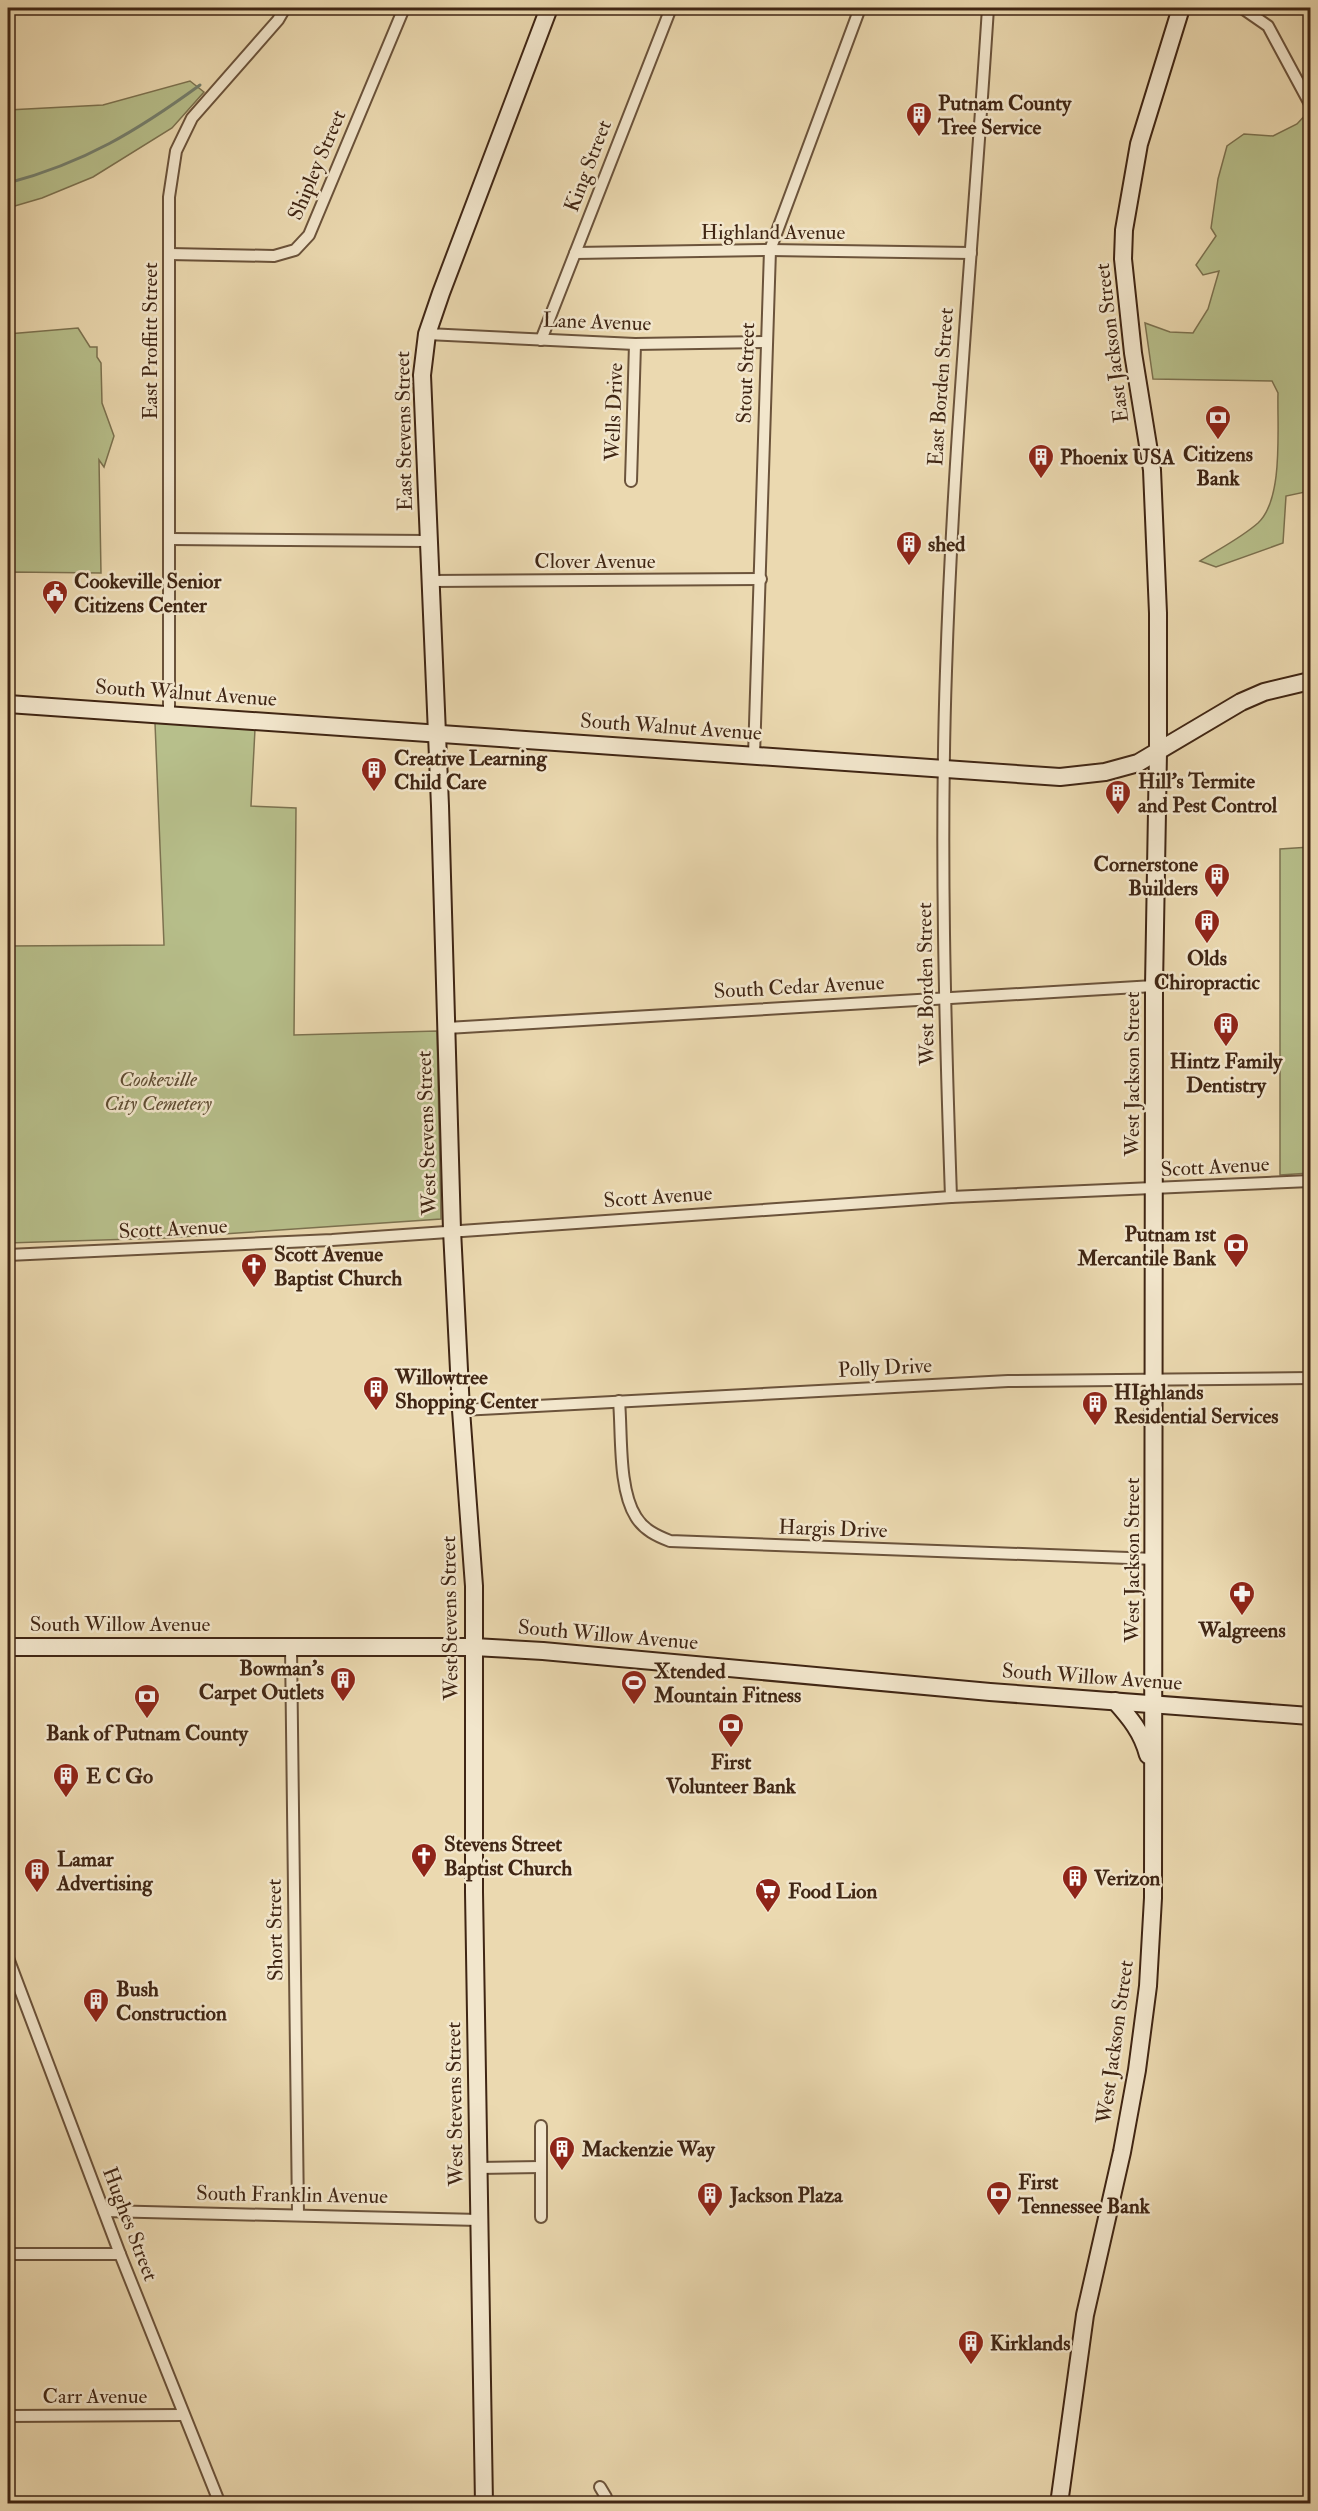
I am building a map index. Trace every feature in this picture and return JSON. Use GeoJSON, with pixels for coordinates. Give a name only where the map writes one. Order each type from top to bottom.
{"type":"FeatureCollection","features":[{"type":"Feature","properties":{"kind":"street","name":"East Proffitt Street"},"geometry":{"type":"LineString","coordinates":[[169,713],[171,539],[169,197],[176,151],[192,118],[278,20],[285,8]]}},
{"type":"Feature","properties":{"kind":"street","name":"Shipley Street"},"geometry":{"type":"LineString","coordinates":[[169,254],[274,256],[295,250],[302,243],[309,235],[339,166],[404,8]]}},
{"type":"Feature","properties":{"kind":"street","name":"East Stevens Street"},"geometry":{"type":"LineString","coordinates":[[437,733],[422,375],[427,334],[549,8]]}},
{"type":"Feature","properties":{"kind":"street","name":"King Street"},"geometry":{"type":"LineString","coordinates":[[541,340],[671,8]]}},
{"type":"Feature","properties":{"kind":"street","name":"Stout Street"},"geometry":{"type":"LineString","coordinates":[[754,756],[770,250],[860,8]]}},
{"type":"Feature","properties":{"kind":"street","name":"East Borden Street"},"geometry":{"type":"LineString","coordinates":[[944,770],[955,456],[988,8]]}},
{"type":"Feature","properties":{"kind":"street","name":"East Jackson Street"},"geometry":{"type":"LineString","coordinates":[[1158,752],[1157,603],[1152,470],[1133,352],[1123,259],[1124,230],[1139,144],[1181,8]]}},
{"type":"Feature","properties":{"kind":"street"},"geometry":{"type":"LineString","coordinates":[[1242,8],[1268,26],[1311,104]]}},
{"type":"Feature","properties":{"kind":"street","name":"Highland Avenue"},"geometry":{"type":"LineString","coordinates":[[575,253],[770,250],[970,253]]}},
{"type":"Feature","properties":{"kind":"street","name":"Lane Avenue"},"geometry":{"type":"LineString","coordinates":[[427,334],[635,344],[766,342]]}},
{"type":"Feature","properties":{"kind":"street","name":"Wells Drive"},"geometry":{"type":"LineString","coordinates":[[631,481],[635,344]]}},
{"type":"Feature","properties":{"kind":"street"},"geometry":{"type":"LineString","coordinates":[[171,539],[428,541]]}},
{"type":"Feature","properties":{"kind":"street","name":"Clover Avenue"},"geometry":{"type":"LineString","coordinates":[[430,581],[760,579]]}},
{"type":"Feature","properties":{"kind":"street","name":"South Walnut Avenue"},"geometry":{"type":"LineString","coordinates":[[8,704],[169,713],[1022,776],[1083,776],[1138,763],[1246,700],[1264,692],[1311,681]]}},
{"type":"Feature","properties":{"kind":"street","name":"West Stevens Street"},"geometry":{"type":"LineString","coordinates":[[437,733],[452,1230],[461,1410],[474,1586],[478,2168],[484,2504]]}},
{"type":"Feature","properties":{"kind":"street","name":"West Jackson Street"},"geometry":{"type":"LineString","coordinates":[[1059,2504],[1085,2315],[1122,2151],[1137,2070],[1148,1986],[1153,1898],[1154,986],[1158,752]]}},
{"type":"Feature","properties":{"kind":"street","name":"West Borden Street"},"geometry":{"type":"LineString","coordinates":[[944,770],[945,998],[951,1197]]}},
{"type":"Feature","properties":{"kind":"street","name":"South Cedar Avenue"},"geometry":{"type":"LineString","coordinates":[[447,1028],[1154,986]]}},
{"type":"Feature","properties":{"kind":"street","name":"Scott Avenue"},"geometry":{"type":"LineString","coordinates":[[8,1256],[188,1248],[951,1197],[1155,1190],[1311,1181]]}},
{"type":"Feature","properties":{"kind":"street","name":"Polly Drive"},"geometry":{"type":"LineString","coordinates":[[461,1410],[1008,1381],[1311,1378]]}},
{"type":"Feature","properties":{"kind":"street","name":"Hargis Drive"},"geometry":{"type":"LineString","coordinates":[[620,1401],[625,1487],[630,1505],[636,1518],[653,1534],[670,1541],[1155,1559]]}},
{"type":"Feature","properties":{"kind":"street","name":"South Willow Avenue"},"geometry":{"type":"LineString","coordinates":[[8,1647],[474,1647],[1311,1716]]}},
{"type":"Feature","properties":{"kind":"street","name":"Short Street"},"geometry":{"type":"LineString","coordinates":[[291,1647],[298,2214]]}},
{"type":"Feature","properties":{"kind":"street"},"geometry":{"type":"LineString","coordinates":[[1114,1701],[1134,1723],[1143,1738],[1153,1774]]}},
{"type":"Feature","properties":{"kind":"street","name":"Hughes Street"},"geometry":{"type":"LineString","coordinates":[[8,1958],[120,2254],[220,2504]]}},
{"type":"Feature","properties":{"kind":"street"},"geometry":{"type":"LineString","coordinates":[[541,2126],[541,2217]]}},
{"type":"Feature","properties":{"kind":"street"},"geometry":{"type":"LineString","coordinates":[[478,2168],[541,2167]]}},
{"type":"Feature","properties":{"kind":"street","name":"South Franklin Avenue"},"geometry":{"type":"LineString","coordinates":[[104,2211],[479,2220]]}},
{"type":"Feature","properties":{"kind":"street"},"geometry":{"type":"LineString","coordinates":[[8,2254],[120,2254]]}},
{"type":"Feature","properties":{"kind":"street","name":"Carr Avenue"},"geometry":{"type":"LineString","coordinates":[[8,2416],[183,2415]]}},
{"type":"Feature","properties":{"kind":"street"},"geometry":{"type":"LineString","coordinates":[[600,2487],[606,2497]]}},
{"type":"Feature","properties":{"kind":"green space"},"geometry":{"type":"Polygon","coordinates":[[[190,81],[204,92],[172,128],[93,177],[42,198],[8,208],[8,110],[103,105],[190,81]]]}},
{"type":"Feature","properties":{"kind":"green space"},"geometry":{"type":"Polygon","coordinates":[[[1310,110],[1310,491],[1286,496],[1283,543],[1216,567],[1200,561],[1258,523],[1266,512],[1272,497],[1277,462],[1278,393],[1272,381],[1153,379],[1145,323],[1170,332],[1193,333],[1208,309],[1219,271],[1203,275],[1196,265],[1216,236],[1211,228],[1218,179],[1227,146],[1244,134],[1273,136],[1297,124],[1310,110]]]}},
{"type":"Feature","properties":{"kind":"green space"},"geometry":{"type":"Polygon","coordinates":[[[78,328],[90,347],[97,347],[97,357],[101,363],[102,403],[114,436],[104,467],[99,460],[101,573],[12,572],[8,616],[8,334],[78,328]]]}},
{"type":"Feature","properties":{"kind":"green space","name":"Cookeville City Cemetery"},"geometry":{"type":"Polygon","coordinates":[[[155,723],[255,729],[251,806],[296,808],[294,1035],[437,1031],[441,1219],[165,1238],[8,1243],[8,946],[164,945],[155,723]]]}},
{"type":"Feature","properties":{"kind":"green space"},"geometry":{"type":"Polygon","coordinates":[[[1310,847],[1310,1173],[1280,1175],[1280,849],[1310,847]]]}},
{"type":"Feature","properties":{"kind":"waterway"},"geometry":{"type":"LineString","coordinates":[[8,183],[61,166],[109,144],[154,117],[200,85]]}},
{"type":"Feature","properties":{"kind":"place","name":"Putnam County Tree Service"},"geometry":{"type":"Point","coordinates":[919,138]}},
{"type":"Feature","properties":{"kind":"place","name":"Citizens Bank"},"geometry":{"type":"Point","coordinates":[1218,441]}},
{"type":"Feature","properties":{"kind":"place","name":"Phoenix USA"},"geometry":{"type":"Point","coordinates":[1041,480]}},
{"type":"Feature","properties":{"kind":"place","name":"shed"},"geometry":{"type":"Point","coordinates":[909,567]}},
{"type":"Feature","properties":{"kind":"place","name":"Cookeville Senior Citizens Center"},"geometry":{"type":"Point","coordinates":[55,616]}},
{"type":"Feature","properties":{"kind":"place","name":"Creative Learning Child Care"},"geometry":{"type":"Point","coordinates":[374,793]}},
{"type":"Feature","properties":{"kind":"place","name":"Hill's Termite and Pest Control"},"geometry":{"type":"Point","coordinates":[1118,816]}},
{"type":"Feature","properties":{"kind":"place","name":"Cornerstone Builders"},"geometry":{"type":"Point","coordinates":[1217,899]}},
{"type":"Feature","properties":{"kind":"place","name":"Olds Chiropractic"},"geometry":{"type":"Point","coordinates":[1207,945]}},
{"type":"Feature","properties":{"kind":"place","name":"Hintz Family Dentistry"},"geometry":{"type":"Point","coordinates":[1226,1048]}},
{"type":"Feature","properties":{"kind":"place","name":"Putnam 1st Mercantile Bank"},"geometry":{"type":"Point","coordinates":[1236,1269]}},
{"type":"Feature","properties":{"kind":"place","name":"Scott Avenue Baptist Church"},"geometry":{"type":"Point","coordinates":[254,1289]}},
{"type":"Feature","properties":{"kind":"place","name":"Willowtree Shopping Center"},"geometry":{"type":"Point","coordinates":[376,1412]}},
{"type":"Feature","properties":{"kind":"place","name":"HIghlands Residential Services"},"geometry":{"type":"Point","coordinates":[1095,1427]}},
{"type":"Feature","properties":{"kind":"place","name":"Walgreens"},"geometry":{"type":"Point","coordinates":[1242,1617]}},
{"type":"Feature","properties":{"kind":"place","name":"Bowman's Carpet Outlets"},"geometry":{"type":"Point","coordinates":[343,1703]}},
{"type":"Feature","properties":{"kind":"place","name":"Xtended Mountain Fitness"},"geometry":{"type":"Point","coordinates":[634,1706]}},
{"type":"Feature","properties":{"kind":"place","name":"Bank of Putnam County"},"geometry":{"type":"Point","coordinates":[147,1720]}},
{"type":"Feature","properties":{"kind":"place","name":"First Volunteer Bank"},"geometry":{"type":"Point","coordinates":[731,1749]}},
{"type":"Feature","properties":{"kind":"place","name":"E C Go"},"geometry":{"type":"Point","coordinates":[66,1799]}},
{"type":"Feature","properties":{"kind":"place","name":"Stevens Street Baptist Church"},"geometry":{"type":"Point","coordinates":[424,1879]}},
{"type":"Feature","properties":{"kind":"place","name":"Lamar Advertising"},"geometry":{"type":"Point","coordinates":[37,1894]}},
{"type":"Feature","properties":{"kind":"place","name":"Verizon"},"geometry":{"type":"Point","coordinates":[1075,1901]}},
{"type":"Feature","properties":{"kind":"place","name":"Food Lion"},"geometry":{"type":"Point","coordinates":[768,1914]}},
{"type":"Feature","properties":{"kind":"place","name":"Bush Construction"},"geometry":{"type":"Point","coordinates":[96,2024]}},
{"type":"Feature","properties":{"kind":"place","name":"Mackenzie Way"},"geometry":{"type":"Point","coordinates":[562,2172]}},
{"type":"Feature","properties":{"kind":"place","name":"First Tennessee Bank"},"geometry":{"type":"Point","coordinates":[999,2217]}},
{"type":"Feature","properties":{"kind":"place","name":"Jackson Plaza"},"geometry":{"type":"Point","coordinates":[710,2218]}},
{"type":"Feature","properties":{"kind":"place","name":"Kirklands"},"geometry":{"type":"Point","coordinates":[971,2366]}}]}
